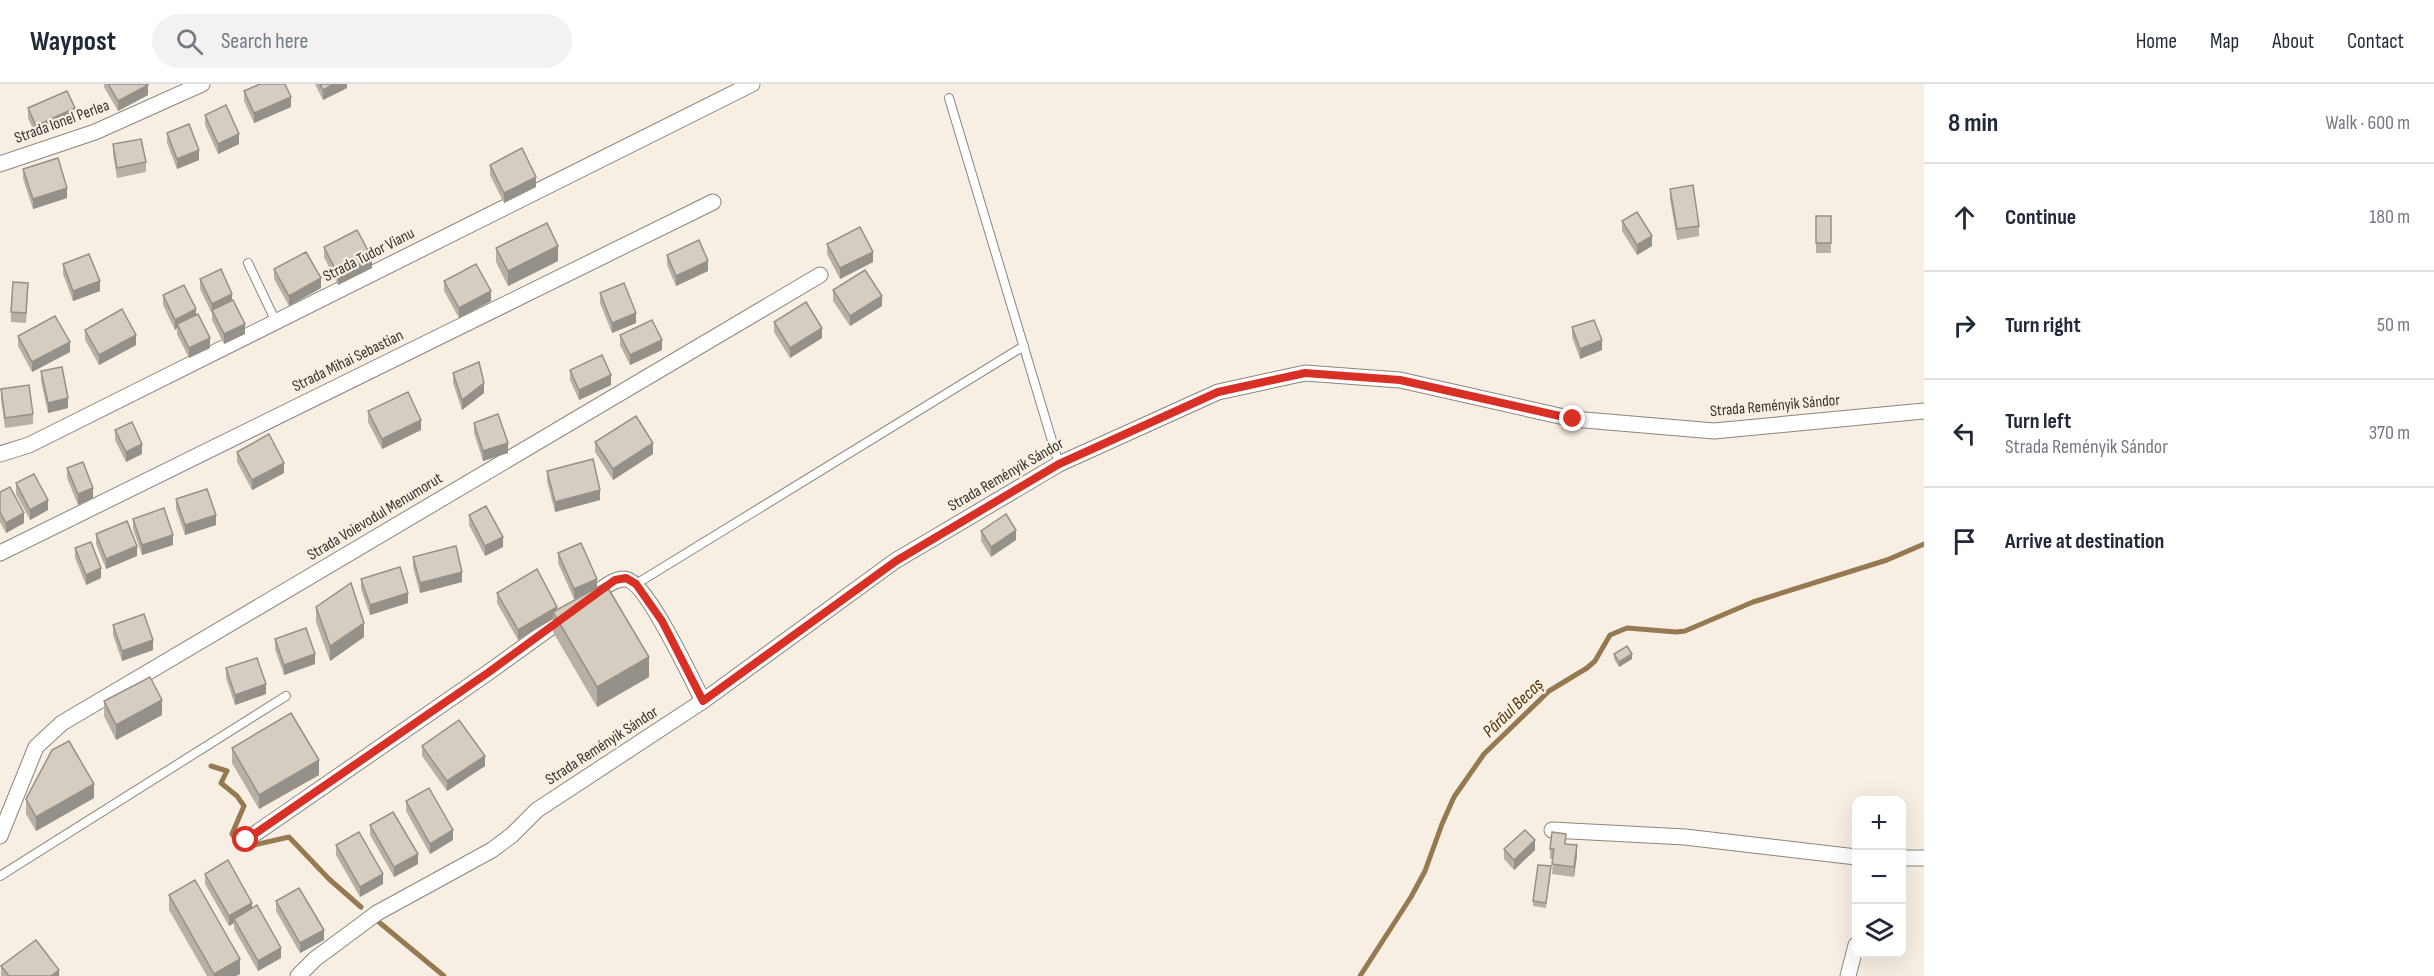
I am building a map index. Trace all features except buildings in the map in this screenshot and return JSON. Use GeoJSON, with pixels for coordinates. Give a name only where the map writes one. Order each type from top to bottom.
{"type":"FeatureCollection","features":[{"type":"Feature","properties":{"kind":"street","name":"Strada Ionel Perlea"},"geometry":{"type":"LineString","coordinates":[[0,164],[95,132],[202,84]]}},
{"type":"Feature","properties":{"kind":"street","name":"Strada Tudor Vianu"},"geometry":{"type":"LineString","coordinates":[[0,454],[29,446],[752,84]]}},
{"type":"Feature","properties":{"kind":"street","name":"Strada Mihai Sebastian"},"geometry":{"type":"LineString","coordinates":[[0,553],[713,202]]}},
{"type":"Feature","properties":{"kind":"street","name":"Strada Voievodul Menumorut"},"geometry":{"type":"LineString","coordinates":[[0,836],[36,747],[62,723],[819,275]]}},
{"type":"Feature","properties":{"kind":"street","name":"Strada Reményik Sándor"},"geometry":{"type":"LineString","coordinates":[[298,976],[315,959],[373,916],[492,850],[512,835],[537,810],[703,701],[896,561],[1059,464],[1218,392],[1305,373],[1400,380],[1573,419],[1714,431],[1924,411]]}},
{"type":"Feature","properties":{"kind":"street"},"geometry":{"type":"LineString","coordinates":[[246,840],[489,672],[615,580],[626,578],[636,584],[662,621],[703,701]]}},
{"type":"Feature","properties":{"kind":"street"},"geometry":{"type":"LineString","coordinates":[[1552,830],[1685,837],[1852,856]]}},
{"type":"Feature","properties":{"kind":"street"},"geometry":{"type":"LineString","coordinates":[[1906,858],[1924,858]]}},
{"type":"Feature","properties":{"kind":"street"},"geometry":{"type":"LineString","coordinates":[[1848,976],[1853,958]]}},
{"type":"Feature","properties":{"kind":"lane"},"geometry":{"type":"LineString","coordinates":[[949,98],[1059,464]]}},
{"type":"Feature","properties":{"kind":"lane"},"geometry":{"type":"LineString","coordinates":[[248,263],[276,322]]}},
{"type":"Feature","properties":{"kind":"lane"},"geometry":{"type":"LineString","coordinates":[[636,584],[1024,346]]}},
{"type":"Feature","properties":{"kind":"lane"},"geometry":{"type":"LineString","coordinates":[[0,876],[286,696]]}},
{"type":"Feature","properties":{"kind":"waterway","name":"Pârâul Becaș"},"geometry":{"type":"LineString","coordinates":[[1360,976],[1411,897],[1425,871],[1454,797],[1484,754],[1549,691],[1595,661],[1610,635],[1627,628],[1685,631],[1753,602],[1887,560],[1924,544]]}},
{"type":"Feature","properties":{"kind":"waterway"},"geometry":{"type":"LineString","coordinates":[[211,766],[227,771],[221,783],[237,796],[244,806],[232,834],[241,848],[289,837],[329,879],[361,907]]}},
{"type":"Feature","properties":{"kind":"waterway"},"geometry":{"type":"LineString","coordinates":[[374,918],[444,976]]}},
{"type":"Feature","properties":{"kind":"route"},"geometry":{"type":"LineString","coordinates":[[246,840],[489,672],[615,580],[626,578],[636,584],[662,621],[703,701],[896,561],[1059,464],[1218,392],[1305,373],[1400,380],[1573,419]]}}]}
